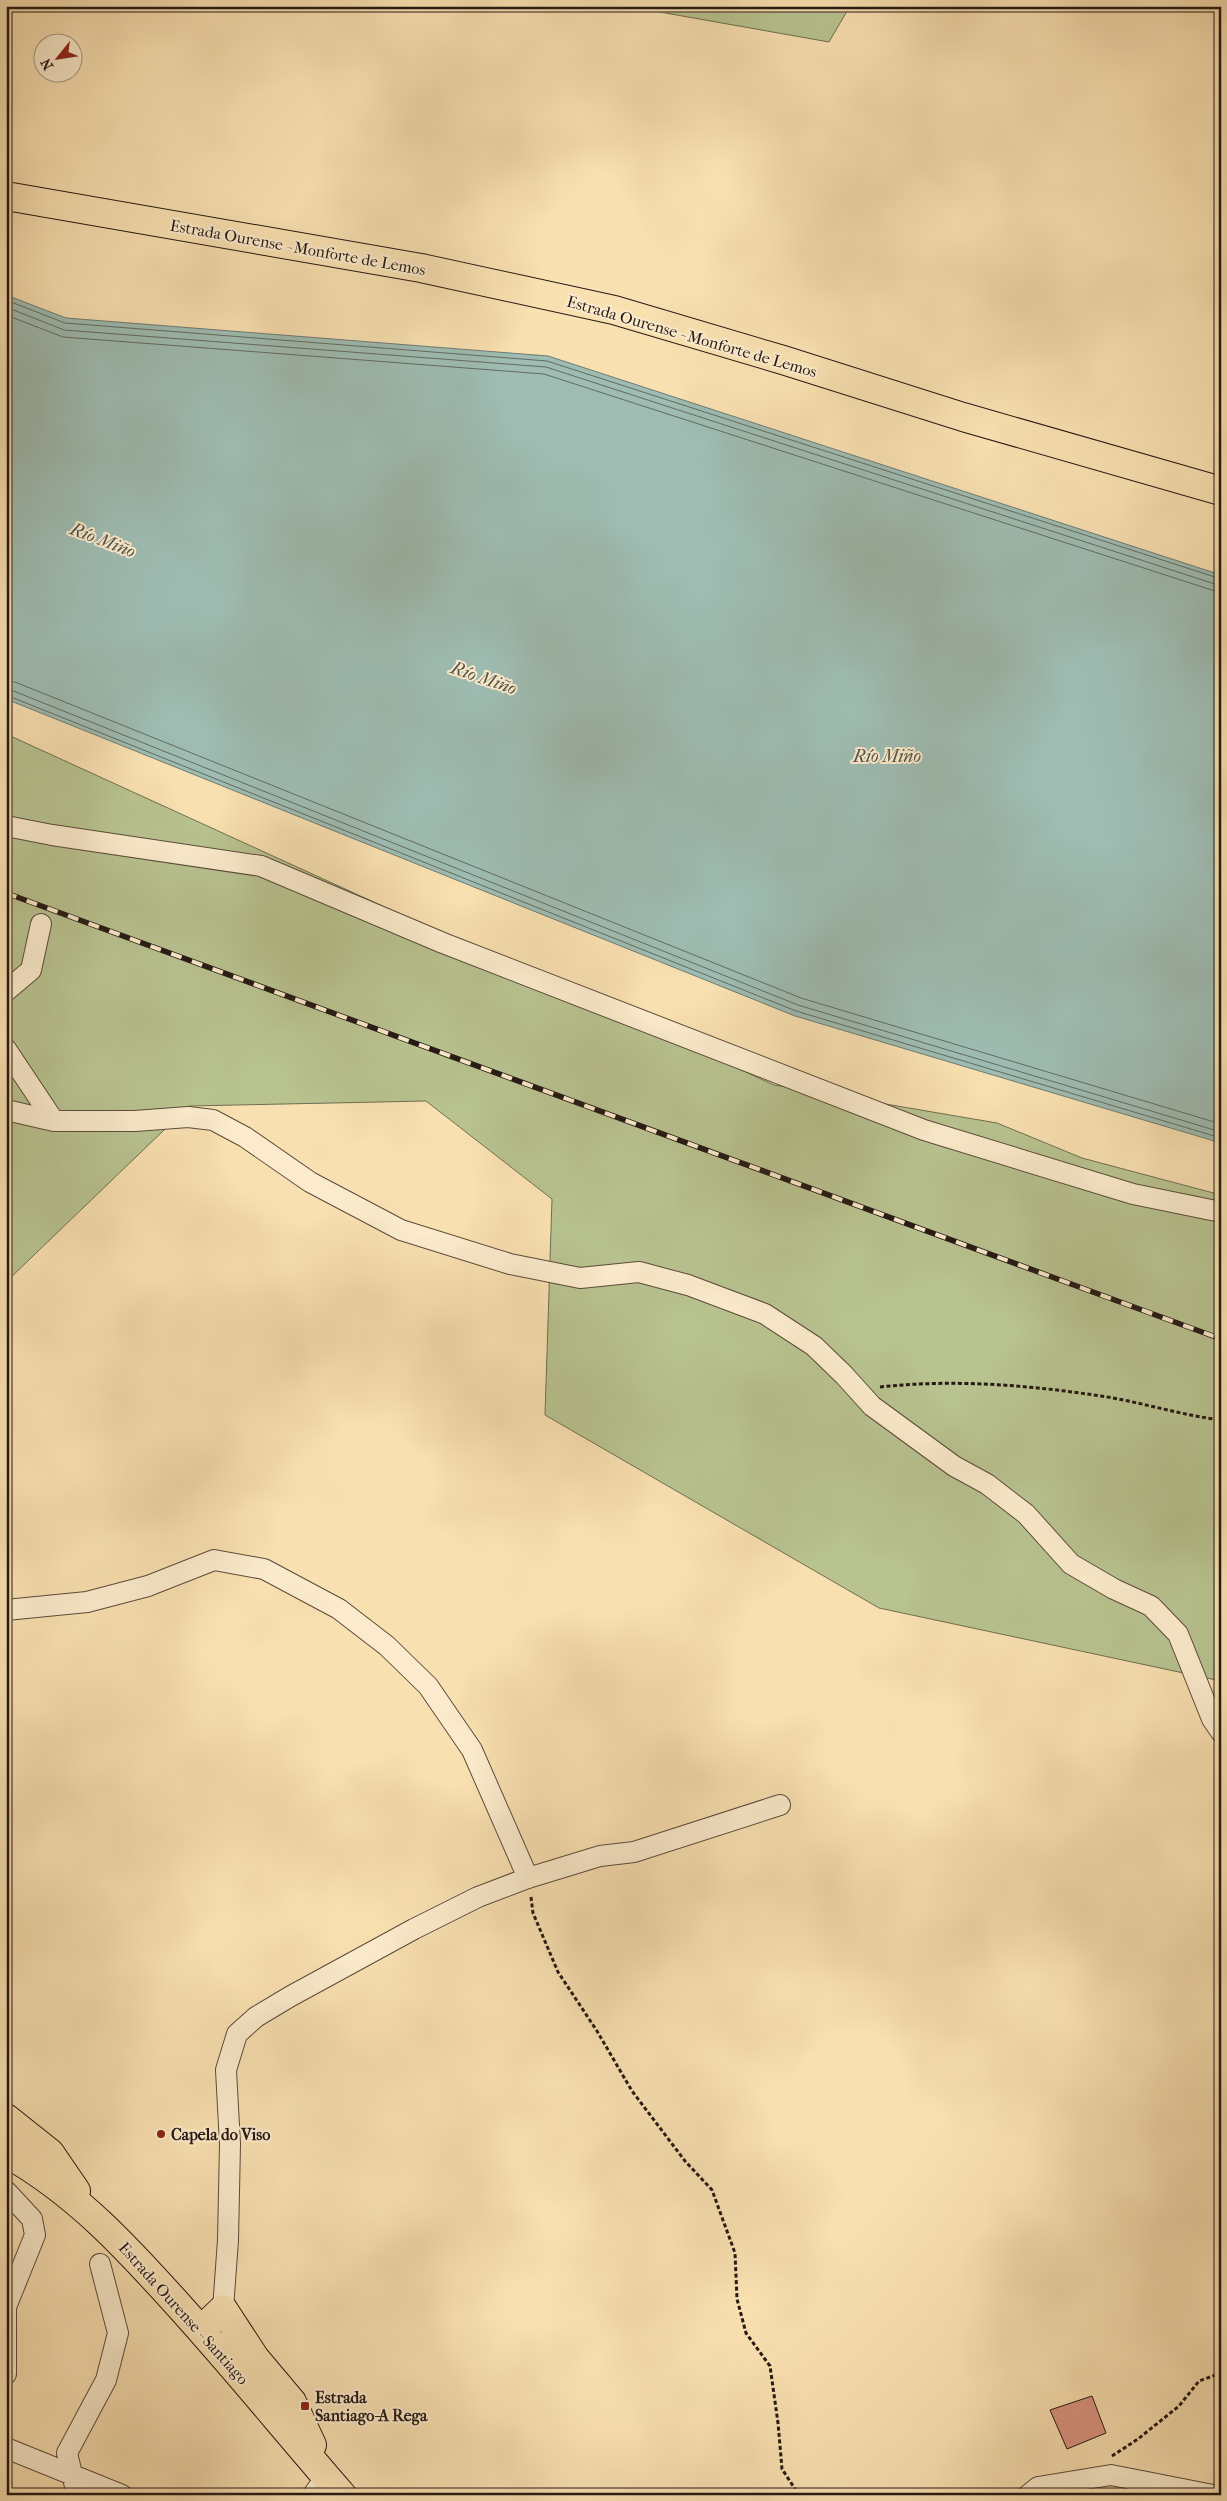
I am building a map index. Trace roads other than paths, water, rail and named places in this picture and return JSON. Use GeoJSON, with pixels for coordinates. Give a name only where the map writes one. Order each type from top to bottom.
{"type":"FeatureCollection","features":[{"type":"Feature","properties":{"kind":"highway","name":"Estrada Ourense - Monforte de Lemos"},"geometry":{"type":"LineString","coordinates":[[6,196],[421,268],[614,310],[783,360],[963,417],[1221,491]]}},
{"type":"Feature","properties":{"kind":"highway"},"geometry":{"type":"LineString","coordinates":[[6,2118],[50,2153],[91,2213]]}},
{"type":"Feature","properties":{"kind":"highway","name":"Estrada Ourense - Santiago"},"geometry":{"type":"LineString","coordinates":[[8,2155],[55,2183],[91,2213],[130,2251],[201,2330],[327,2489]]}},
{"type":"Feature","properties":{"kind":"highway"},"geometry":{"type":"LineString","coordinates":[[201,2330],[223,2309],[256,2358],[292,2402],[327,2489]]}},
{"type":"Feature","properties":{"kind":"street"},"geometry":{"type":"LineString","coordinates":[[6,826],[52,835],[261,866],[443,943],[924,1130],[1133,1194],[1221,1212]]}},
{"type":"Feature","properties":{"kind":"street"},"geometry":{"type":"LineString","coordinates":[[6,991],[31,970],[41,924]]}},
{"type":"Feature","properties":{"kind":"street"},"geometry":{"type":"LineString","coordinates":[[6,1049],[54,1121]]}},
{"type":"Feature","properties":{"kind":"street"},"geometry":{"type":"LineString","coordinates":[[6,1110],[54,1121],[135,1121],[188,1116],[213,1120],[245,1138],[310,1182],[401,1230],[510,1264],[580,1278],[639,1272],[688,1285],[765,1314],[814,1346],[872,1406],[954,1466],[987,1484],[1026,1514],[1072,1564],[1114,1590],[1151,1606],[1178,1634],[1212,1719],[1221,1732]]}},
{"type":"Feature","properties":{"kind":"street"},"geometry":{"type":"LineString","coordinates":[[6,1610],[87,1602],[148,1586],[214,1560],[264,1569],[340,1610],[387,1646],[428,1686],[472,1750],[528,1878]]}},
{"type":"Feature","properties":{"kind":"street"},"geometry":{"type":"LineString","coordinates":[[223,2309],[228,2240],[230,2144],[226,2070],[236,2034],[256,2017],[291,1996],[414,1929],[478,1897],[528,1878],[600,1856],[634,1852],[780,1805]]}},
{"type":"Feature","properties":{"kind":"street"},"geometry":{"type":"LineString","coordinates":[[6,2191],[32,2219],[35,2235],[6,2307],[6,2374]]}},
{"type":"Feature","properties":{"kind":"street"},"geometry":{"type":"LineString","coordinates":[[77,2495],[67,2453],[106,2380],[118,2333],[100,2264]]}},
{"type":"Feature","properties":{"kind":"street"},"geometry":{"type":"LineString","coordinates":[[6,2448],[122,2495]]}},
{"type":"Feature","properties":{"kind":"street"},"geometry":{"type":"LineString","coordinates":[[1028,2495],[1038,2487],[1111,2475],[1213,2495]]}},
{"type":"Feature","properties":{"kind":"water","name":"Río Miño"},"geometry":{"type":"Polygon","coordinates":[[[6,295],[66,318],[548,356],[1221,575],[1221,1143],[795,1016],[6,699],[6,295]]]}},
{"type":"Feature","properties":{"kind":"railway"},"geometry":{"type":"LineString","coordinates":[[6,893],[1221,1339]]}},
{"type":"Feature","properties":{"kind":"place","name":"Capela do Viso"},"geometry":{"type":"Point","coordinates":[161,2134]}},
{"type":"Feature","properties":{"kind":"place","name":"Estrada Santiago-A Rega"},"geometry":{"type":"Point","coordinates":[305,2406]}}]}
